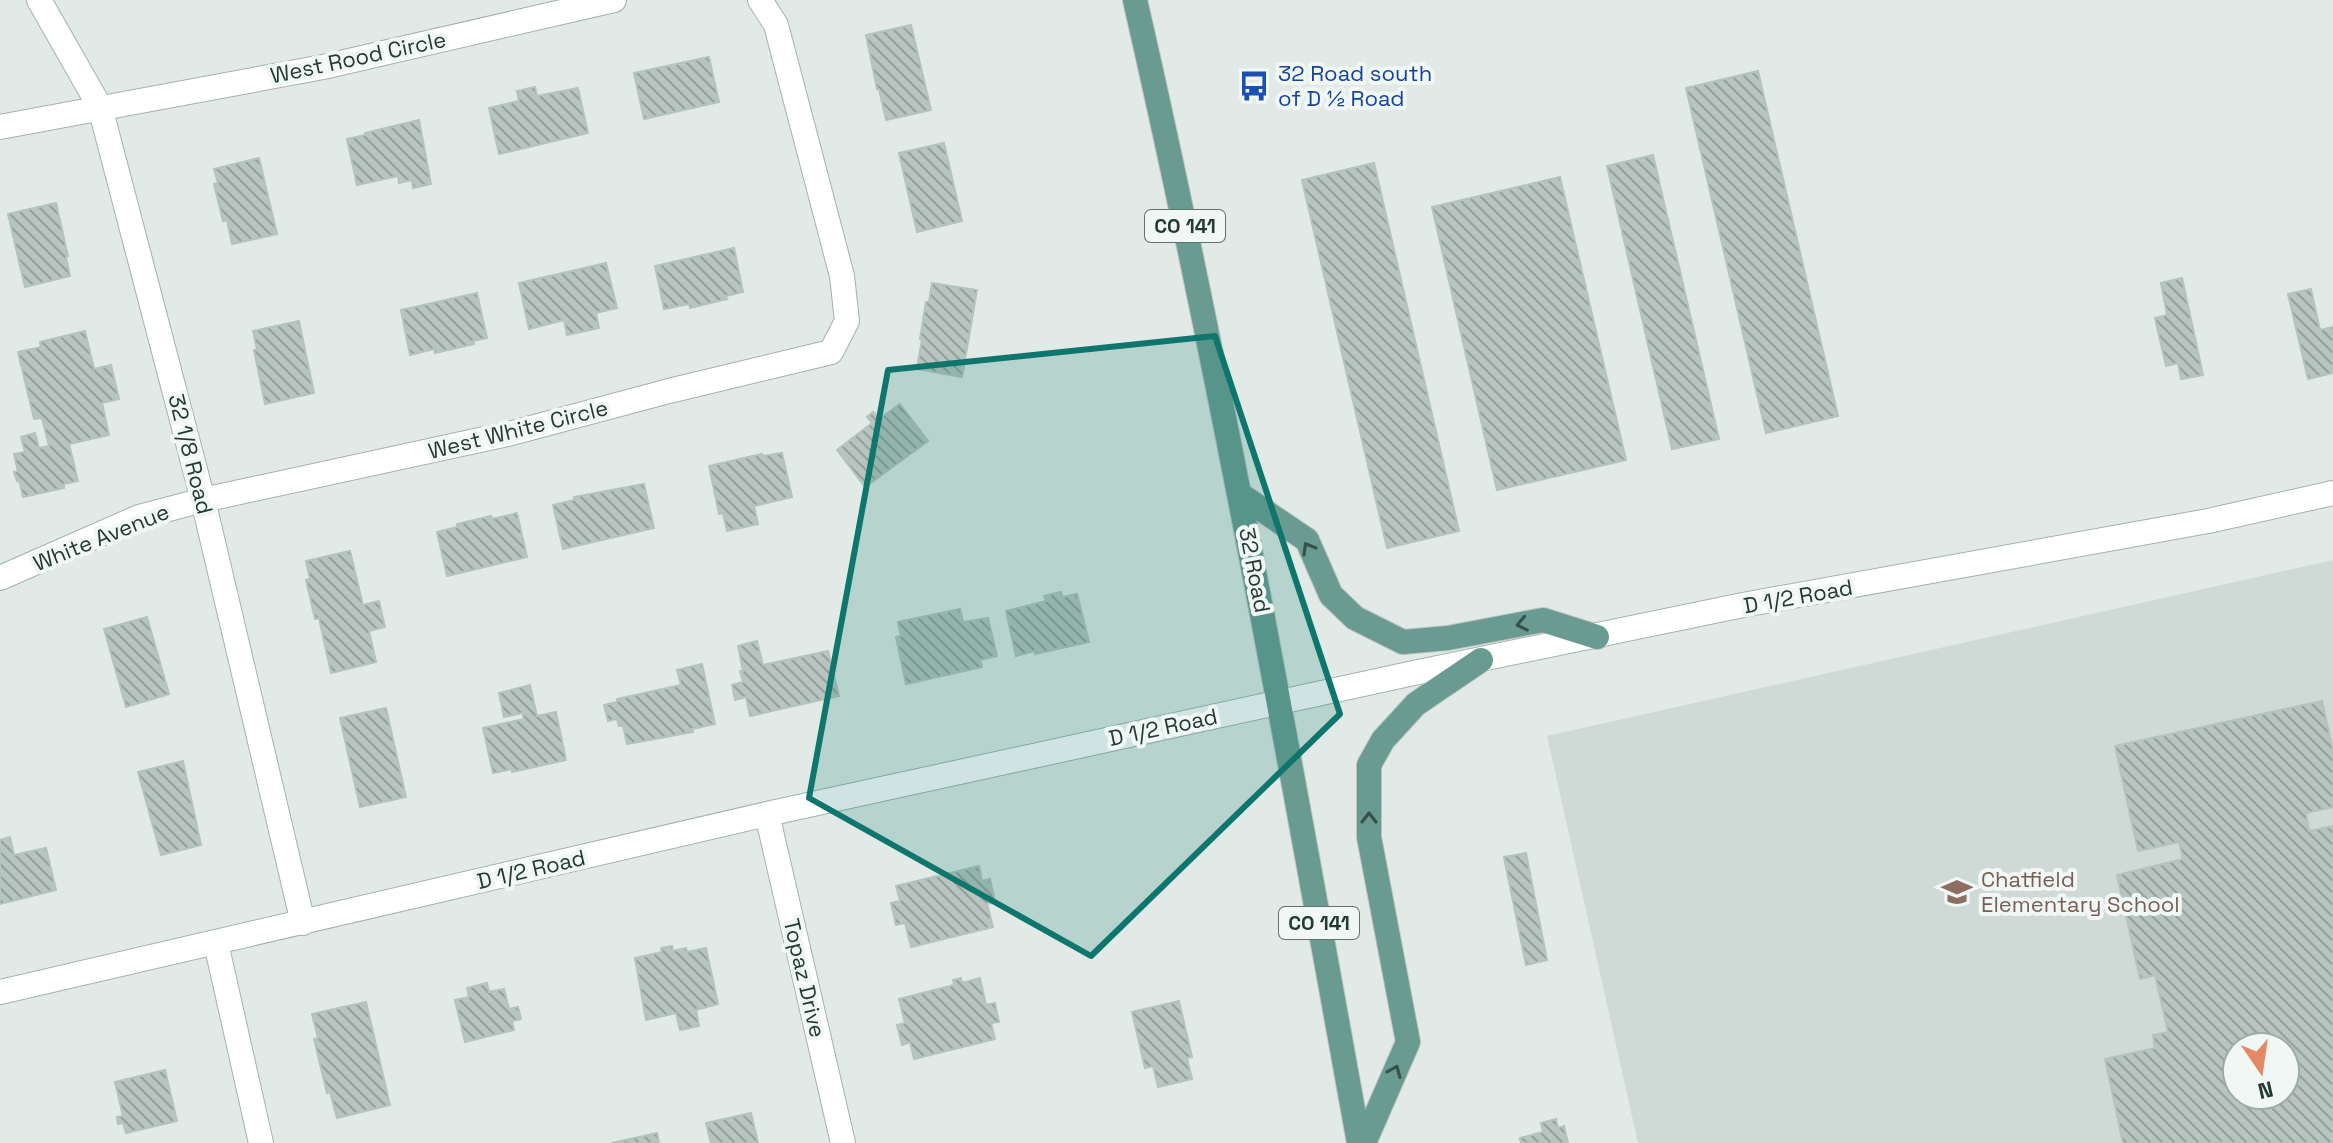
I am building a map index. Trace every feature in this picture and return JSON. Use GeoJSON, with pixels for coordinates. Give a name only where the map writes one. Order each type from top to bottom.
{"type":"FeatureCollection","features":[{"type":"Feature","properties":{"kind":"main road","name":"32 Road"},"geometry":{"type":"LineString","coordinates":[[1135,0],[1239,494],[1362,1143]]}},
{"type":"Feature","properties":{"kind":"main road"},"geometry":{"type":"LineString","coordinates":[[1239,494],[1307,540],[1331,595],[1355,618],[1403,642],[1448,638],[1543,620],[1597,637]]}},
{"type":"Feature","properties":{"kind":"main road"},"geometry":{"type":"LineString","coordinates":[[1362,1143],[1408,1042],[1369,837],[1369,765],[1383,740],[1416,704],[1481,660]]}},
{"type":"Feature","properties":{"kind":"street","name":"32 1/8 Road"},"geometry":{"type":"LineString","coordinates":[[39,0],[100,107],[203,500],[303,923]]}},
{"type":"Feature","properties":{"kind":"street","name":"West Rood Circle"},"geometry":{"type":"LineString","coordinates":[[0,127],[323,67],[614,0]]}},
{"type":"Feature","properties":{"kind":"street","name":"West White Circle"},"geometry":{"type":"LineString","coordinates":[[203,500],[512,433],[831,352],[847,321],[842,276],[776,25],[760,0]]}},
{"type":"Feature","properties":{"kind":"street","name":"D 1/2 Road"},"geometry":{"type":"LineString","coordinates":[[0,992],[767,814],[1279,702],[1743,605],[2208,521],[2333,493]]}},
{"type":"Feature","properties":{"kind":"street","name":"White Avenue"},"geometry":{"type":"LineString","coordinates":[[0,578],[139,517],[203,500]]}},
{"type":"Feature","properties":{"kind":"street","name":"Topaz Drive"},"geometry":{"type":"LineString","coordinates":[[767,814],[843,1143]]}},
{"type":"Feature","properties":{"kind":"street"},"geometry":{"type":"LineString","coordinates":[[216,943],[261,1143]]}},
{"type":"Feature","properties":{"kind":"highlighted area"},"geometry":{"type":"Polygon","coordinates":[[[1215,336],[1340,714],[1091,956],[809,798],[888,370],[1215,336]]]}},
{"type":"Feature","properties":{"kind":"shaded area","name":"Chatfield Elementary School"},"geometry":{"type":"Polygon","coordinates":[[[2333,560],[2333,1143],[1638,1143],[1547,736],[2333,560]]]}},
{"type":"Feature","properties":{"kind":"building"},"geometry":{"type":"Polygon","coordinates":[[[911,25],[931,110],[886,120],[866,35],[911,25]]]}},
{"type":"Feature","properties":{"kind":"building"},"geometry":{"type":"Polygon","coordinates":[[[709,57],[719,102],[644,119],[634,73],[709,57]]]}},
{"type":"Feature","properties":{"kind":"building"},"geometry":{"type":"Polygon","coordinates":[[[1758,71],[1838,416],[1766,433],[1686,88],[1758,71]]]}},
{"type":"Feature","properties":{"kind":"building"},"geometry":{"type":"Polygon","coordinates":[[[535,87],[537,96],[578,88],[588,133],[499,154],[489,108],[519,101],[517,91],[535,87]]]}},
{"type":"Feature","properties":{"kind":"building"},"geometry":{"type":"Polygon","coordinates":[[[419,120],[431,184],[413,188],[412,180],[399,183],[398,176],[357,185],[347,139],[419,120]]]}},
{"type":"Feature","properties":{"kind":"building"},"geometry":{"type":"Polygon","coordinates":[[[944,143],[962,221],[917,232],[899,153],[944,143]]]}},
{"type":"Feature","properties":{"kind":"building"},"geometry":{"type":"Polygon","coordinates":[[[1653,155],[1719,439],[1672,449],[1607,166],[1653,155]]]}},
{"type":"Feature","properties":{"kind":"building"},"geometry":{"type":"Polygon","coordinates":[[[259,158],[277,234],[232,244],[214,184],[218,183],[214,169],[259,158]]]}},
{"type":"Feature","properties":{"kind":"building"},"geometry":{"type":"Polygon","coordinates":[[[1374,163],[1459,531],[1387,548],[1302,180],[1374,163]]]}},
{"type":"Feature","properties":{"kind":"building"},"geometry":{"type":"Polygon","coordinates":[[[1560,177],[1626,460],[1497,490],[1432,207],[1560,177]]]}},
{"type":"Feature","properties":{"kind":"building"},"geometry":{"type":"Polygon","coordinates":[[[56,203],[70,276],[25,287],[8,214],[56,203]]]}},
{"type":"Feature","properties":{"kind":"building"},"geometry":{"type":"Polygon","coordinates":[[[734,248],[743,292],[690,308],[689,304],[664,309],[655,266],[734,248]]]}},
{"type":"Feature","properties":{"kind":"building"},"geometry":{"type":"Polygon","coordinates":[[[606,263],[617,308],[596,313],[599,328],[567,335],[564,320],[529,329],[519,283],[606,263]]]}},
{"type":"Feature","properties":{"kind":"building"},"geometry":{"type":"Polygon","coordinates":[[[2182,278],[2203,375],[2181,379],[2178,363],[2166,366],[2155,318],[2167,315],[2161,283],[2182,278]]]}},
{"type":"Feature","properties":{"kind":"building"},"geometry":{"type":"Polygon","coordinates":[[[932,283],[977,290],[962,377],[917,369],[926,302],[929,302],[932,283]]]}},
{"type":"Feature","properties":{"kind":"building"},"geometry":{"type":"Polygon","coordinates":[[[2311,289],[2320,330],[2333,327],[2333,373],[2308,379],[2288,294],[2311,289]]]}},
{"type":"Feature","properties":{"kind":"building"},"geometry":{"type":"Polygon","coordinates":[[[477,293],[487,338],[435,353],[434,349],[410,355],[401,310],[477,293]]]}},
{"type":"Feature","properties":{"kind":"building"},"geometry":{"type":"Polygon","coordinates":[[[299,321],[314,393],[265,404],[253,331],[299,321]]]}},
{"type":"Feature","properties":{"kind":"building"},"geometry":{"type":"Polygon","coordinates":[[[85,331],[94,369],[111,365],[119,399],[102,403],[109,435],[69,444],[78,481],[64,484],[64,488],[23,497],[14,472],[18,471],[14,454],[25,452],[21,437],[35,433],[39,448],[49,446],[42,418],[34,419],[18,352],[41,347],[40,342],[85,331]]]}},
{"type":"Feature","properties":{"kind":"building"},"geometry":{"type":"Polygon","coordinates":[[[900,404],[928,441],[865,487],[837,450],[872,423],[867,417],[873,412],[879,419],[900,404]]]}},
{"type":"Feature","properties":{"kind":"building"},"geometry":{"type":"Polygon","coordinates":[[[782,453],[792,497],[754,506],[758,524],[727,531],[723,513],[719,514],[709,466],[762,454],[782,453]]]}},
{"type":"Feature","properties":{"kind":"building"},"geometry":{"type":"Polygon","coordinates":[[[644,484],[654,528],[563,549],[553,505],[574,500],[574,497],[644,484]]]}},
{"type":"Feature","properties":{"kind":"building"},"geometry":{"type":"Polygon","coordinates":[[[517,513],[527,557],[447,576],[437,532],[457,527],[457,524],[517,513]]]}},
{"type":"Feature","properties":{"kind":"building"},"geometry":{"type":"Polygon","coordinates":[[[350,551],[363,605],[379,601],[385,627],[369,631],[376,662],[331,673],[319,618],[315,619],[306,580],[310,579],[306,561],[350,551]]]}},
{"type":"Feature","properties":{"kind":"building"},"geometry":{"type":"Polygon","coordinates":[[[1061,592],[1063,597],[1077,594],[1089,642],[1016,656],[1006,611],[1046,601],[1044,596],[1061,592]]]}},
{"type":"Feature","properties":{"kind":"building"},"geometry":{"type":"Polygon","coordinates":[[[960,609],[963,622],[988,618],[997,656],[980,660],[982,667],[906,684],[896,637],[901,636],[898,622],[960,609]]]}},
{"type":"Feature","properties":{"kind":"building"},"geometry":{"type":"Polygon","coordinates":[[[147,617],[169,694],[126,707],[104,629],[147,617]]]}},
{"type":"Feature","properties":{"kind":"building"},"geometry":{"type":"Polygon","coordinates":[[[757,641],[763,665],[828,651],[839,696],[750,716],[746,697],[735,700],[732,685],[743,682],[738,646],[757,641]]]}},
{"type":"Feature","properties":{"kind":"building"},"geometry":{"type":"Polygon","coordinates":[[[702,664],[715,724],[692,729],[693,732],[627,744],[623,726],[619,726],[617,719],[608,721],[604,705],[617,702],[617,699],[681,685],[677,670],[702,664]]]}},
{"type":"Feature","properties":{"kind":"building"},"geometry":{"type":"Polygon","coordinates":[[[530,685],[537,716],[556,712],[566,760],[493,773],[483,728],[524,719],[522,713],[504,717],[499,693],[530,685]]]}},
{"type":"Feature","properties":{"kind":"building"},"geometry":{"type":"Polygon","coordinates":[[[2322,701],[2333,750],[2333,807],[2306,813],[2309,831],[2333,826],[2333,1143],[2123,1143],[2105,1059],[2155,1048],[2153,1035],[2168,1032],[2155,975],[2140,979],[2117,875],[2183,859],[2179,842],[2138,851],[2115,746],[2322,701]]]}},
{"type":"Feature","properties":{"kind":"building"},"geometry":{"type":"Polygon","coordinates":[[[386,708],[406,797],[360,807],[340,718],[386,708]]]}},
{"type":"Feature","properties":{"kind":"building"},"geometry":{"type":"Polygon","coordinates":[[[183,761],[201,845],[161,855],[138,772],[183,761]]]}},
{"type":"Feature","properties":{"kind":"building"},"geometry":{"type":"Polygon","coordinates":[[[10,837],[14,855],[46,848],[56,890],[0,904],[0,840],[10,837]]]}},
{"type":"Feature","properties":{"kind":"building"},"geometry":{"type":"Polygon","coordinates":[[[1526,853],[1547,960],[1526,965],[1504,857],[1526,853]]]}},
{"type":"Feature","properties":{"kind":"building"},"geometry":{"type":"Polygon","coordinates":[[[979,866],[982,881],[990,879],[995,902],[987,904],[993,927],[911,947],[905,923],[896,925],[891,903],[900,901],[896,886],[979,866]]]}},
{"type":"Feature","properties":{"kind":"building"},"geometry":{"type":"Polygon","coordinates":[[[672,946],[673,951],[686,948],[687,952],[706,948],[718,1004],[696,1010],[699,1026],[680,1030],[676,1013],[646,1020],[635,958],[662,952],[661,948],[672,946]]]}},
{"type":"Feature","properties":{"kind":"building"},"geometry":{"type":"Polygon","coordinates":[[[961,978],[962,983],[980,978],[986,1005],[995,1003],[999,1022],[991,1023],[995,1039],[914,1059],[910,1042],[902,1045],[897,1025],[905,1023],[899,999],[954,985],[953,980],[961,978]]]}},
{"type":"Feature","properties":{"kind":"building"},"geometry":{"type":"Polygon","coordinates":[[[487,983],[489,992],[504,989],[509,1009],[518,1007],[521,1019],[512,1021],[514,1030],[465,1042],[455,1000],[469,997],[467,988],[487,983]]]}},
{"type":"Feature","properties":{"kind":"building"},"geometry":{"type":"Polygon","coordinates":[[[1179,1001],[1192,1057],[1187,1058],[1192,1079],[1158,1087],[1153,1066],[1145,1068],[1132,1012],[1179,1001]]]}},
{"type":"Feature","properties":{"kind":"building"},"geometry":{"type":"Polygon","coordinates":[[[366,1002],[390,1105],[337,1118],[330,1092],[327,1093],[314,1039],[318,1038],[312,1014],[366,1002]]]}},
{"type":"Feature","properties":{"kind":"building"},"geometry":{"type":"Polygon","coordinates":[[[165,1070],[177,1121],[126,1133],[123,1123],[118,1124],[117,1117],[123,1116],[115,1082],[165,1070]]]}},
{"type":"Feature","properties":{"kind":"building"},"geometry":{"type":"Polygon","coordinates":[[[751,1113],[758,1143],[711,1143],[706,1123],[751,1113]]]}},
{"type":"Feature","properties":{"kind":"building"},"geometry":{"type":"Polygon","coordinates":[[[1556,1119],[1558,1128],[1564,1126],[1568,1143],[1521,1143],[1520,1138],[1543,1132],[1541,1123],[1556,1119]]]}},
{"type":"Feature","properties":{"kind":"building"},"geometry":{"type":"Polygon","coordinates":[[[657,1133],[659,1143],[612,1143],[657,1133]]]}},
{"type":"Feature","properties":{"kind":"place","name":"32 Road south of D ½ Road"},"geometry":{"type":"Point","coordinates":[1254,86]}},
{"type":"Feature","properties":{"kind":"place","name":"Chatfield Elementary School"},"geometry":{"type":"Point","coordinates":[1957,892]}}]}
